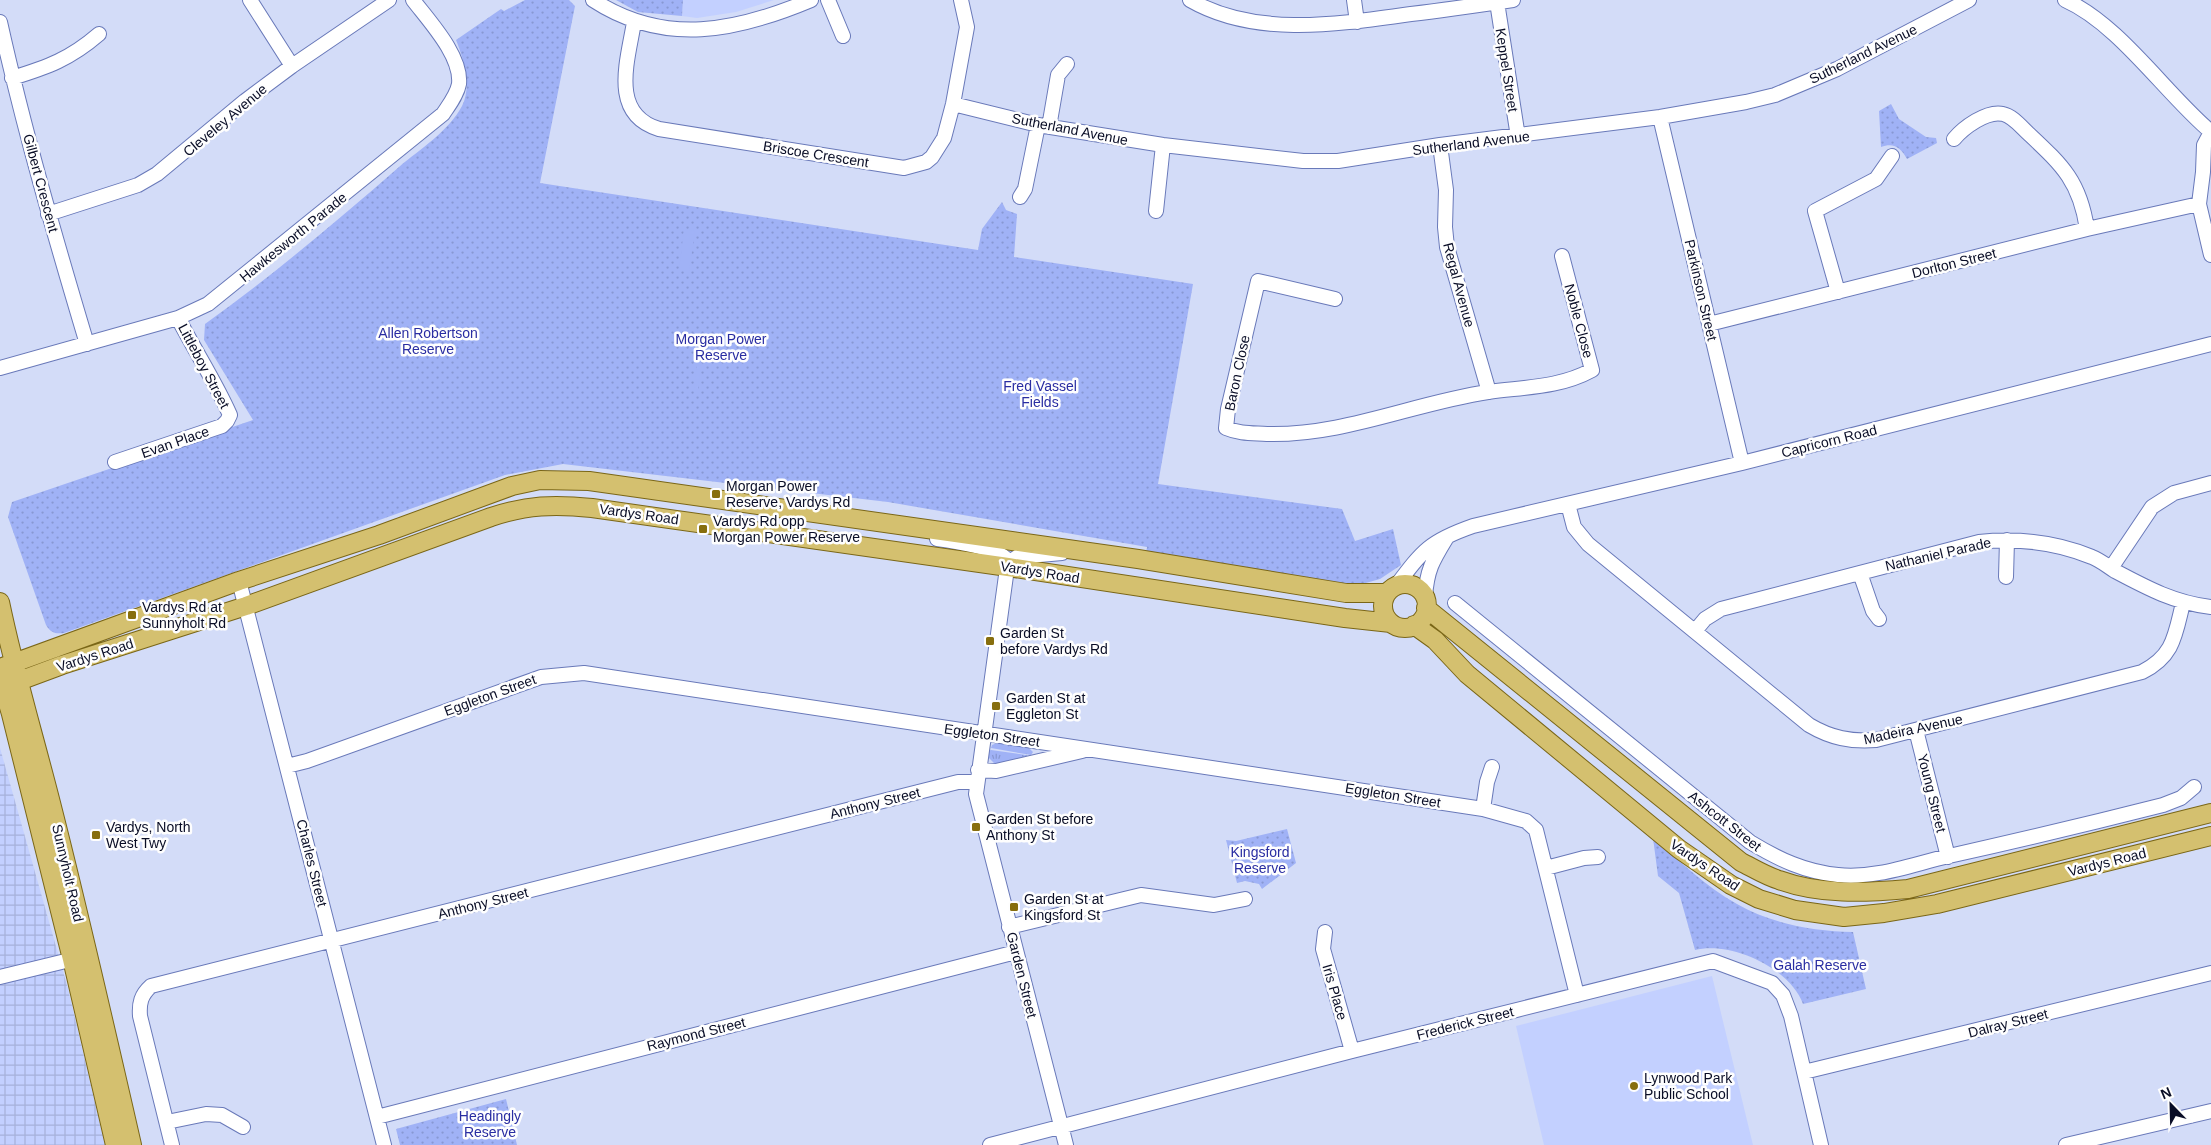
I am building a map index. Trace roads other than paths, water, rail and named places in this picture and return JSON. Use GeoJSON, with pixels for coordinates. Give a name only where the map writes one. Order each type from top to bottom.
{"type":"FeatureCollection","features":[{"type":"Feature","properties":{"kind":"main road","name":"Vardys Road"},"geometry":{"type":"LineString","coordinates":[[7,666],[239,581],[370,538],[512,486],[540,480],[589,481],[1089,552],[1346,593],[1391,589]]}},
{"type":"Feature","properties":{"kind":"main road","name":"Vardys Road"},"geometry":{"type":"LineString","coordinates":[[5,683],[246,606],[491,517],[510,511],[543,505],[592,508],[1008,567],[1345,618],[1392,623]]}},
{"type":"Feature","properties":{"kind":"main road"},"geometry":{"type":"LineString","coordinates":[[1402,584],[1416,587],[1426,602],[1423,618],[1414,625],[1400,627],[1392,623],[1384,612],[1384,599],[1391,589],[1402,584]]}},
{"type":"Feature","properties":{"kind":"main road","name":"Sunnyholt Road"},"geometry":{"type":"LineString","coordinates":[[0,602],[7,666],[5,683],[12,714],[132,1145]]}},
{"type":"Feature","properties":{"kind":"main road","name":"Vardys Road"},"geometry":{"type":"LineString","coordinates":[[1426,602],[1740,862],[1778,880],[1814,890],[1868,893],[1908,889],[2211,813]]}},
{"type":"Feature","properties":{"kind":"main road","name":"Vardys Road"},"geometry":{"type":"LineString","coordinates":[[1414,625],[1435,640],[1467,674],[1679,849],[1731,885],[1759,899],[1795,910],[1844,917],[1893,912],[1937,904],[2211,836]]}},
{"type":"Feature","properties":{"kind":"main road","name":"Sunnyholt Road"},"geometry":{"type":"LineString","coordinates":[[80,957],[115,1145]]}},
{"type":"Feature","properties":{"kind":"street"},"geometry":{"type":"LineString","coordinates":[[250,0],[292,66]]}},
{"type":"Feature","properties":{"kind":"street","name":"Cleveley Avenue"},"geometry":{"type":"LineString","coordinates":[[48,214],[138,185],[157,174],[245,101],[292,66],[389,0]]}},
{"type":"Feature","properties":{"kind":"street","name":"Hawkesworth Parade"},"geometry":{"type":"LineString","coordinates":[[0,368],[178,318],[220,296],[443,114],[454,98],[459,84],[458,69],[449,49],[413,0]]}},
{"type":"Feature","properties":{"kind":"street"},"geometry":{"type":"LineString","coordinates":[[593,0],[634,22],[696,30],[727,27],[761,20],[812,0]]}},
{"type":"Feature","properties":{"kind":"street"},"geometry":{"type":"LineString","coordinates":[[828,0],[843,36]]}},
{"type":"Feature","properties":{"kind":"street","name":"Briscoe Crescent"},"geometry":{"type":"LineString","coordinates":[[634,22],[625,84],[626,97],[630,108],[638,118],[659,129],[904,168],[919,165],[932,157],[944,138],[954,104],[967,27],[961,0]]}},
{"type":"Feature","properties":{"kind":"street"},"geometry":{"type":"LineString","coordinates":[[1354,0],[1357,22]]}},
{"type":"Feature","properties":{"kind":"street"},"geometry":{"type":"LineString","coordinates":[[1194,1],[1227,15],[1264,24],[1298,25],[1357,22],[1513,0]]}},
{"type":"Feature","properties":{"kind":"street","name":"Sutherland Avenue"},"geometry":{"type":"LineString","coordinates":[[954,104],[1044,126],[1163,146],[1303,161],[1329,161],[1660,117],[1722,107],[1775,95],[1837,69],[1968,0]]}},
{"type":"Feature","properties":{"kind":"street"},"geometry":{"type":"LineString","coordinates":[[2065,0],[2079,7],[2117,37],[2186,111],[2211,132],[2204,145],[2204,172],[2199,204],[2211,255]]}},
{"type":"Feature","properties":{"kind":"street","name":"Keppel Street"},"geometry":{"type":"LineString","coordinates":[[1497,2],[1518,137]]}},
{"type":"Feature","properties":{"kind":"street","name":"Gilbert Crescent"},"geometry":{"type":"LineString","coordinates":[[0,22],[12,78],[48,214],[87,344]]}},
{"type":"Feature","properties":{"kind":"street"},"geometry":{"type":"LineString","coordinates":[[12,78],[51,66],[81,50],[99,34]]}},
{"type":"Feature","properties":{"kind":"street"},"geometry":{"type":"LineString","coordinates":[[1020,197],[1044,126],[1058,75],[1067,64]]}},
{"type":"Feature","properties":{"kind":"street"},"geometry":{"type":"LineString","coordinates":[[1954,139],[1962,128],[1994,114],[2003,114],[2016,122],[2061,164],[2077,189],[2084,208],[2087,230]]}},
{"type":"Feature","properties":{"kind":"street","name":"Parkinson Street"},"geometry":{"type":"LineString","coordinates":[[1660,117],[1742,463]]}},
{"type":"Feature","properties":{"kind":"street"},"geometry":{"type":"LineString","coordinates":[[1156,211],[1163,146]]}},
{"type":"Feature","properties":{"kind":"street","name":"Regal Avenue"},"geometry":{"type":"LineString","coordinates":[[1440,146],[1446,190],[1445,227],[1447,247],[1489,392]]}},
{"type":"Feature","properties":{"kind":"street"},"geometry":{"type":"LineString","coordinates":[[1838,292],[1816,210],[1876,179],[1892,156]]}},
{"type":"Feature","properties":{"kind":"street","name":"Dorlton Street"},"geometry":{"type":"LineString","coordinates":[[1709,324],[2199,204]]}},
{"type":"Feature","properties":{"kind":"street","name":"Noble Close"},"geometry":{"type":"LineString","coordinates":[[1489,392],[1540,387],[1577,378],[1592,370],[1562,256]]}},
{"type":"Feature","properties":{"kind":"street","name":"Baron Close"},"geometry":{"type":"LineString","coordinates":[[1335,299],[1258,281],[1228,409],[1226,428],[1238,433],[1292,434],[1345,425],[1489,392]]}},
{"type":"Feature","properties":{"kind":"street","name":"Littleboy Street"},"geometry":{"type":"LineString","coordinates":[[178,318],[216,384],[230,415]]}},
{"type":"Feature","properties":{"kind":"street","name":"Capricorn Road"},"geometry":{"type":"LineString","coordinates":[[1391,589],[1420,554],[1433,542],[1473,526],[1742,463],[2211,344]]}},
{"type":"Feature","properties":{"kind":"street","name":"Evan Place"},"geometry":{"type":"LineString","coordinates":[[115,462],[222,426],[230,415]]}},
{"type":"Feature","properties":{"kind":"street"},"geometry":{"type":"LineString","coordinates":[[2111,568],[2152,508],[2174,493],[2211,484]]}},
{"type":"Feature","properties":{"kind":"street","name":"Madeira Avenue"},"geometry":{"type":"LineString","coordinates":[[1568,504],[1574,527],[1588,544],[1809,725],[1830,736],[1860,741],[1916,730],[2142,672],[2160,661],[2172,646],[2183,603]]}},
{"type":"Feature","properties":{"kind":"street"},"geometry":{"type":"LineString","coordinates":[[902,525],[921,536],[962,543],[996,552],[1008,558],[1008,567]]}},
{"type":"Feature","properties":{"kind":"street"},"geometry":{"type":"LineString","coordinates":[[1426,602],[1428,570],[1447,537]]}},
{"type":"Feature","properties":{"kind":"street"},"geometry":{"type":"LineString","coordinates":[[2006,577],[2007,540]]}},
{"type":"Feature","properties":{"kind":"street","name":"Nathaniel Parade"},"geometry":{"type":"LineString","coordinates":[[1696,631],[1705,619],[1721,609],[1979,542],[2007,540],[2043,543],[2078,552],[2094,558],[2158,594],[2183,603],[2211,607]]}},
{"type":"Feature","properties":{"kind":"street"},"geometry":{"type":"LineString","coordinates":[[1008,567],[1012,559],[1022,556],[1089,552]]}},
{"type":"Feature","properties":{"kind":"street","name":"Garden Street"},"geometry":{"type":"LineString","coordinates":[[1008,567],[977,776],[978,806],[1066,1145]]}},
{"type":"Feature","properties":{"kind":"street"},"geometry":{"type":"LineString","coordinates":[[1860,573],[1873,611],[1878,619]]}},
{"type":"Feature","properties":{"kind":"street","name":"Charles Street"},"geometry":{"type":"LineString","coordinates":[[239,581],[384,1145]]}},
{"type":"Feature","properties":{"kind":"street","name":"Ashcott Street"},"geometry":{"type":"LineString","coordinates":[[1455,603],[1750,842],[1787,863],[1812,871],[1838,876],[1863,876],[2015,843],[2163,805],[2181,798],[2194,787]]}},
{"type":"Feature","properties":{"kind":"street","name":"Eggleton Street"},"geometry":{"type":"LineString","coordinates":[[287,766],[541,676],[584,673],[1482,809],[1522,819],[1533,826],[1538,835],[1577,995]]}},
{"type":"Feature","properties":{"kind":"street","name":"Young Street"},"geometry":{"type":"LineString","coordinates":[[1916,730],[1948,857]]}},
{"type":"Feature","properties":{"kind":"street","name":"Anthony Street"},"geometry":{"type":"LineString","coordinates":[[172,1145],[140,1016],[139,1008],[145,992],[151,986],[332,942],[996,771],[1090,749]]}},
{"type":"Feature","properties":{"kind":"street"},"geometry":{"type":"LineString","coordinates":[[1482,809],[1492,767]]}},
{"type":"Feature","properties":{"kind":"street"},"geometry":{"type":"LineString","coordinates":[[1546,868],[1584,858],[1598,857]]}},
{"type":"Feature","properties":{"kind":"street"},"geometry":{"type":"LineString","coordinates":[[1010,927],[1136,896],[1152,896],[1214,905],[1245,899]]}},
{"type":"Feature","properties":{"kind":"street","name":"Iris Place"},"geometry":{"type":"LineString","coordinates":[[1325,932],[1322,949],[1352,1051]]}},
{"type":"Feature","properties":{"kind":"street","name":"Raymond Street"},"geometry":{"type":"LineString","coordinates":[[377,1117],[1016,952]]}},
{"type":"Feature","properties":{"kind":"street"},"geometry":{"type":"LineString","coordinates":[[0,977],[80,957]]}},
{"type":"Feature","properties":{"kind":"street","name":"Frederick Street"},"geometry":{"type":"LineString","coordinates":[[990,1145],[1705,962],[1718,962],[1772,983],[1786,1001],[1820,1145]]}},
{"type":"Feature","properties":{"kind":"street","name":"Dalray Street"},"geometry":{"type":"LineString","coordinates":[[1804,1072],[2211,973]]}},
{"type":"Feature","properties":{"kind":"street"},"geometry":{"type":"LineString","coordinates":[[2066,1145],[2211,1111]]}},
{"type":"Feature","properties":{"kind":"street"},"geometry":{"type":"LineString","coordinates":[[167,1122],[206,1114],[222,1115],[243,1127]]}},
{"type":"Feature","properties":{"kind":"place","name":"Morgan Power Reserve, Vardys Rd"},"geometry":{"type":"Point","coordinates":[716,494]}},
{"type":"Feature","properties":{"kind":"place","name":"Vardys Rd opp Morgan Power Reserve"},"geometry":{"type":"Point","coordinates":[703,529]}},
{"type":"Feature","properties":{"kind":"place","name":"Vardys Rd at Sunnyholt Rd"},"geometry":{"type":"Point","coordinates":[132,615]}},
{"type":"Feature","properties":{"kind":"place","name":"Garden St before Vardys Rd"},"geometry":{"type":"Point","coordinates":[990,641]}},
{"type":"Feature","properties":{"kind":"place","name":"Garden St at Eggleton St"},"geometry":{"type":"Point","coordinates":[996,706]}},
{"type":"Feature","properties":{"kind":"place","name":"Garden St before Anthony St"},"geometry":{"type":"Point","coordinates":[976,827]}},
{"type":"Feature","properties":{"kind":"place","name":"Vardys, North West Twy"},"geometry":{"type":"Point","coordinates":[96,835]}},
{"type":"Feature","properties":{"kind":"place","name":"Garden St at Kingsford St"},"geometry":{"type":"Point","coordinates":[1014,907]}},
{"type":"Feature","properties":{"kind":"place","name":"Lynwood Park Public School"},"geometry":{"type":"Point","coordinates":[1634,1086]}},
{"type":"Feature","properties":{"kind":"park label","name":"Allen Robertson Reserve"},"geometry":{"type":"Point","coordinates":[428,342]}},
{"type":"Feature","properties":{"kind":"park label","name":"Morgan Power Reserve"},"geometry":{"type":"Point","coordinates":[721,348]}},
{"type":"Feature","properties":{"kind":"park label","name":"Fred Vassel Fields"},"geometry":{"type":"Point","coordinates":[1040,394]}},
{"type":"Feature","properties":{"kind":"park label","name":"Kingsford Reserve"},"geometry":{"type":"Point","coordinates":[1260,860]}},
{"type":"Feature","properties":{"kind":"park label","name":"Galah Reserve"},"geometry":{"type":"Point","coordinates":[1820,965]}},
{"type":"Feature","properties":{"kind":"park label","name":"Headingly Reserve"},"geometry":{"type":"Point","coordinates":[490,1124]}}]}
